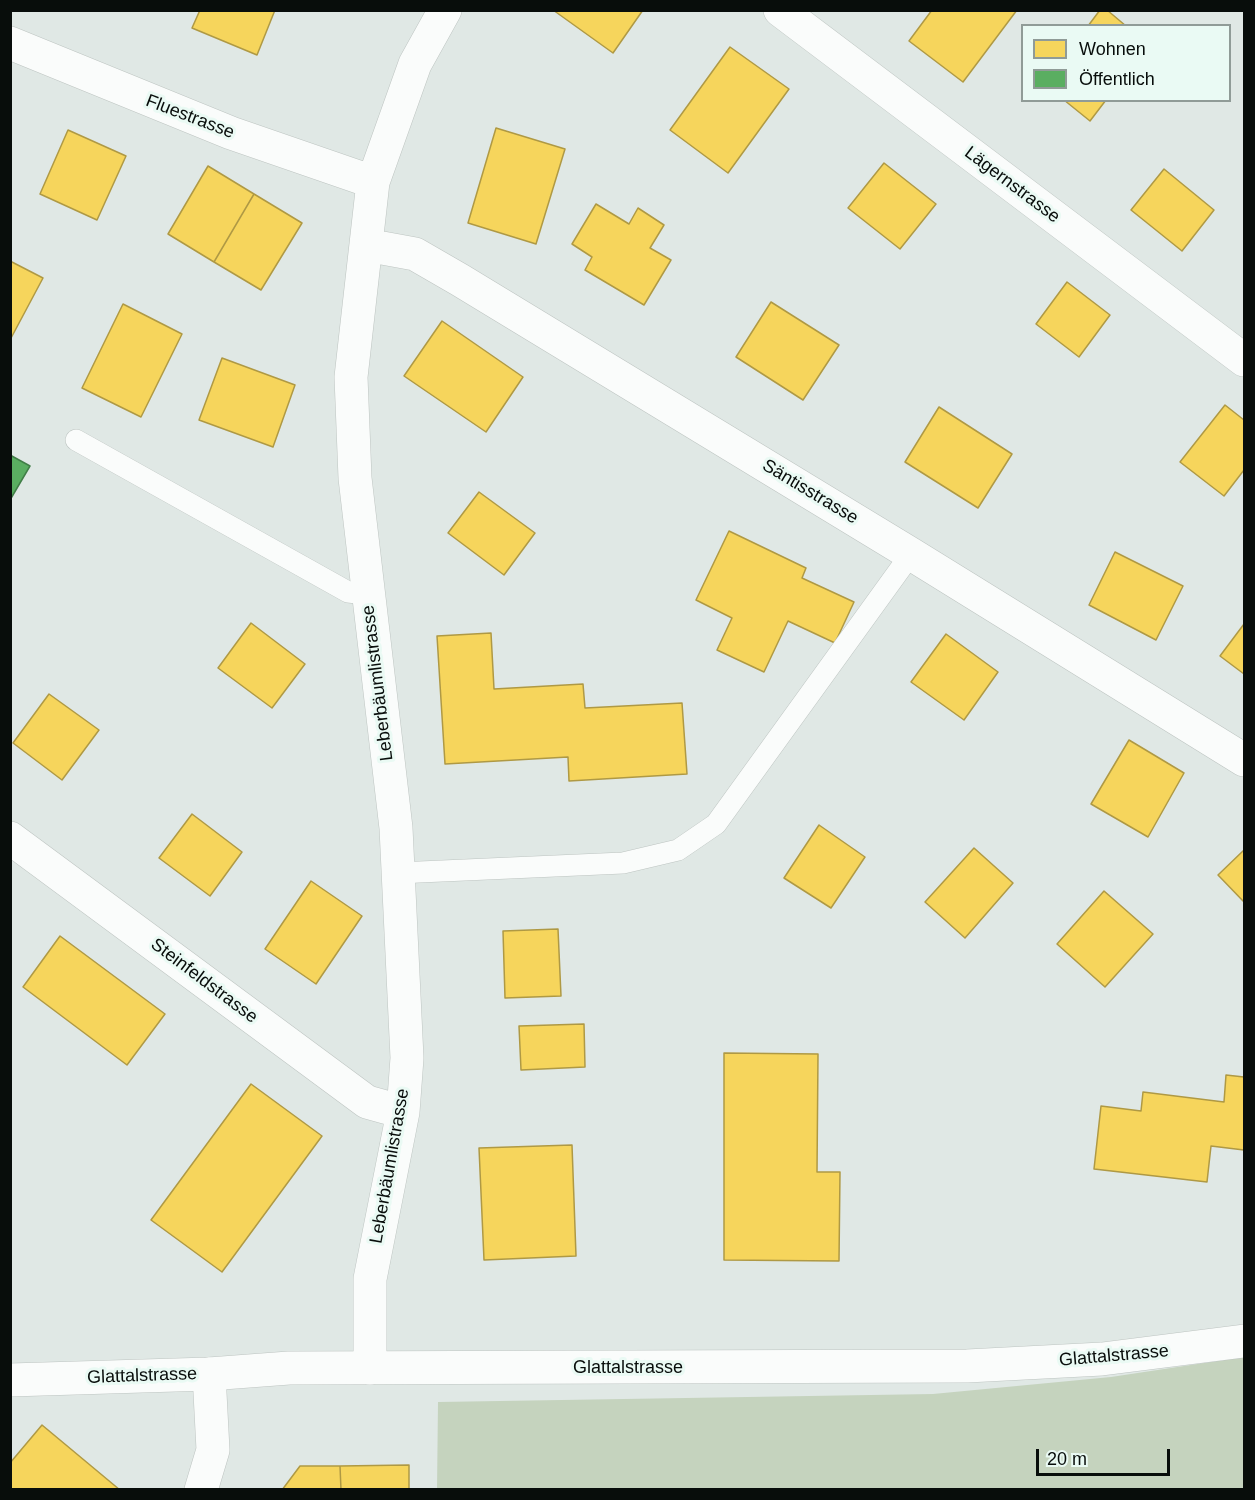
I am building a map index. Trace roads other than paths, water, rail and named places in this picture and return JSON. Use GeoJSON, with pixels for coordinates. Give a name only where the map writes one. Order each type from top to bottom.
{"type":"FeatureCollection","features":[{"type":"Feature","properties":{"kind":"street","name":"Leberbäumlistrasse"},"geometry":{"type":"LineString","coordinates":[[370,1368],[370,1278],[403,1112],[407,1058],[396,828],[355,478],[351,378],[373,182],[415,64],[445,10]]}},
{"type":"Feature","properties":{"kind":"street","name":"Lägernstrasse"},"geometry":{"type":"LineString","coordinates":[[780,10],[1245,360]]}},
{"type":"Feature","properties":{"kind":"street","name":"Fluestrasse"},"geometry":{"type":"LineString","coordinates":[[10,43],[231,133],[373,182]]}},
{"type":"Feature","properties":{"kind":"street","name":"Säntisstrasse"},"geometry":{"type":"LineString","coordinates":[[366,245],[415,254],[911,554],[1245,760]]}},
{"type":"Feature","properties":{"kind":"street","name":"Steinfeldstrasse"},"geometry":{"type":"LineString","coordinates":[[10,838],[366,1102],[403,1112]]}},
{"type":"Feature","properties":{"kind":"street","name":"Glattalstrasse"},"geometry":{"type":"LineString","coordinates":[[10,1380],[209,1374],[290,1368],[967,1366],[1102,1359],[1245,1341]]}},
{"type":"Feature","properties":{"kind":"street"},"geometry":{"type":"LineString","coordinates":[[201,1490],[213,1450],[209,1374]]}},
{"type":"Feature","properties":{"kind":"lane"},"geometry":{"type":"LineString","coordinates":[[76,441],[348,592],[367,594]]}},
{"type":"Feature","properties":{"kind":"lane"},"geometry":{"type":"LineString","coordinates":[[397,873],[622,863],[678,850],[716,824],[911,554]]}}]}
